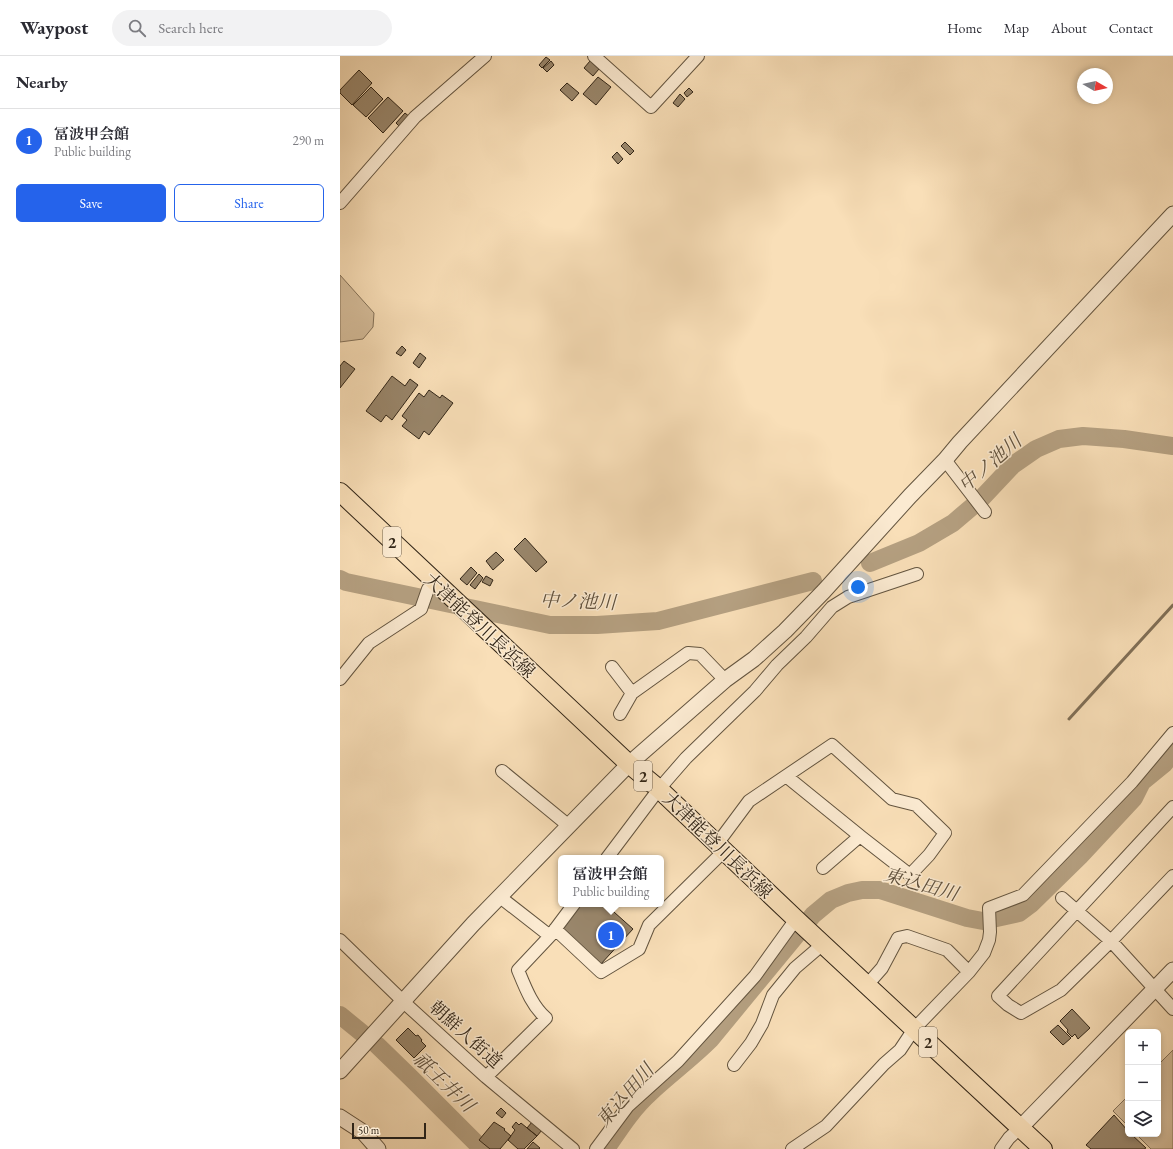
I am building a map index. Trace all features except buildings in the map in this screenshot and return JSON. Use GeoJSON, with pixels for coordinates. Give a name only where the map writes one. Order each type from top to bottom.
{"type":"FeatureCollection","features":[{"type":"Feature","properties":{"kind":"main road","name":"大津能登川長浜線"},"geometry":{"type":"LineString","coordinates":[[340,492],[436,588],[487,631],[629,764],[659,789],[818,940],[1043,1149]]}},
{"type":"Feature","properties":{"kind":"street"},"geometry":{"type":"LineString","coordinates":[[340,203],[415,117],[485,56]]}},
{"type":"Feature","properties":{"kind":"street"},"geometry":{"type":"LineString","coordinates":[[594,56],[651,107],[698,56]]}},
{"type":"Feature","properties":{"kind":"street"},"geometry":{"type":"LineString","coordinates":[[340,1071],[500,897],[629,764],[725,680],[754,659],[785,631],[824,591],[910,496],[1173,214]]}},
{"type":"Feature","properties":{"kind":"street"},"geometry":{"type":"LineString","coordinates":[[945,460],[985,512]]}},
{"type":"Feature","properties":{"kind":"street"},"geometry":{"type":"LineString","coordinates":[[609,855],[659,789],[686,758],[755,691],[777,665],[806,637],[832,607],[848,597],[917,574]]}},
{"type":"Feature","properties":{"kind":"street"},"geometry":{"type":"LineString","coordinates":[[340,679],[370,643],[421,609],[436,588]]}},
{"type":"Feature","properties":{"kind":"street"},"geometry":{"type":"LineString","coordinates":[[620,714],[632,692],[688,653],[700,654],[725,680]]}},
{"type":"Feature","properties":{"kind":"street"},"geometry":{"type":"LineString","coordinates":[[612,667],[632,692]]}},
{"type":"Feature","properties":{"kind":"street"},"geometry":{"type":"LineString","coordinates":[[792,1149],[826,1126],[884,1064],[900,1050],[914,1029],[969,972],[984,953],[989,940],[989,908],[1023,895],[1132,782],[1173,733]]}},
{"type":"Feature","properties":{"kind":"street"},"geometry":{"type":"LineString","coordinates":[[500,897],[553,933],[601,972],[639,949],[649,925],[721,848],[749,802],[786,776],[832,745],[892,799],[916,805],[944,833],[929,855],[910,875],[786,776]]}},
{"type":"Feature","properties":{"kind":"street"},"geometry":{"type":"LineString","coordinates":[[502,771],[569,826]]}},
{"type":"Feature","properties":{"kind":"street"},"geometry":{"type":"LineString","coordinates":[[1171,813],[998,996],[1008,1006],[1021,1013],[1061,990],[1111,941],[1173,876]]}},
{"type":"Feature","properties":{"kind":"street"},"geometry":{"type":"LineString","coordinates":[[824,868],[860,836]]}},
{"type":"Feature","properties":{"kind":"street"},"geometry":{"type":"LineString","coordinates":[[1062,898],[1111,941],[1173,1009]]}},
{"type":"Feature","properties":{"kind":"street"},"geometry":{"type":"LineString","coordinates":[[486,1077],[546,1018],[540,1012],[527,992],[518,970],[553,933],[572,907]]}},
{"type":"Feature","properties":{"kind":"street"},"geometry":{"type":"LineString","coordinates":[[596,1149],[628,1106],[678,1060],[755,976],[797,920]]}},
{"type":"Feature","properties":{"kind":"street"},"geometry":{"type":"LineString","coordinates":[[867,985],[882,968],[898,938],[907,936],[947,950],[969,972]]}},
{"type":"Feature","properties":{"kind":"street","name":"朝鮮人街道"},"geometry":{"type":"LineString","coordinates":[[340,940],[403,1001],[486,1077],[572,1149]]}},
{"type":"Feature","properties":{"kind":"street"},"geometry":{"type":"LineString","coordinates":[[734,1065],[751,1043],[762,1024],[773,995],[818,940]]}},
{"type":"Feature","properties":{"kind":"street"},"geometry":{"type":"LineString","coordinates":[[1001,1149],[1009,1138],[1173,970]]}},
{"type":"Feature","properties":{"kind":"street"},"geometry":{"type":"LineString","coordinates":[[340,1117],[363,1132],[378,1149]]}},
{"type":"Feature","properties":{"kind":"shaded area"},"geometry":{"type":"Polygon","coordinates":[[[340,275],[374,313],[373,327],[363,339],[340,342],[340,275]]]}},
{"type":"Feature","properties":{"kind":"shaded area"},"geometry":{"type":"Polygon","coordinates":[[[1173,1050],[1173,1149],[1151,1149],[1139,1137],[1161,1137],[1161,1062],[1173,1050]]]}},
{"type":"Feature","properties":{"kind":"shaded area"},"geometry":{"type":"Polygon","coordinates":[[[1125,1099],[1125,1123],[1113,1111],[1125,1099]]]}},
{"type":"Feature","properties":{"kind":"waterway","name":"中ノ池川"},"geometry":{"type":"LineString","coordinates":[[870,563],[919,543],[953,523],[980,500],[1013,465],[1036,449],[1059,439],[1083,436],[1124,439],[1173,446]]}},
{"type":"Feature","properties":{"kind":"waterway","name":"中ノ池川"},"geometry":{"type":"LineString","coordinates":[[340,579],[346,582],[550,625],[597,625],[658,621],[813,581]]}},
{"type":"Feature","properties":{"kind":"waterway"},"geometry":{"type":"LineString","coordinates":[[1069,719],[1173,605]]}},
{"type":"Feature","properties":{"kind":"waterway","name":"東込田川"},"geometry":{"type":"LineString","coordinates":[[606,1149],[643,1099],[710,1040],[813,915],[831,900],[848,893],[862,890],[880,890],[967,918],[983,921],[1019,913],[1031,904],[1080,856],[1134,798],[1142,782],[1164,764],[1173,753]]}},
{"type":"Feature","properties":{"kind":"waterway","name":"祇王井川"},"geometry":{"type":"LineString","coordinates":[[340,1015],[362,1033]]}},
{"type":"Feature","properties":{"kind":"waterway","name":"祇王井川"},"geometry":{"type":"LineString","coordinates":[[377,1045],[482,1149]]}},
{"type":"Feature","properties":{"kind":"place","name":"冨波甲会館"},"geometry":{"type":"Point","coordinates":[611,935]}}]}
